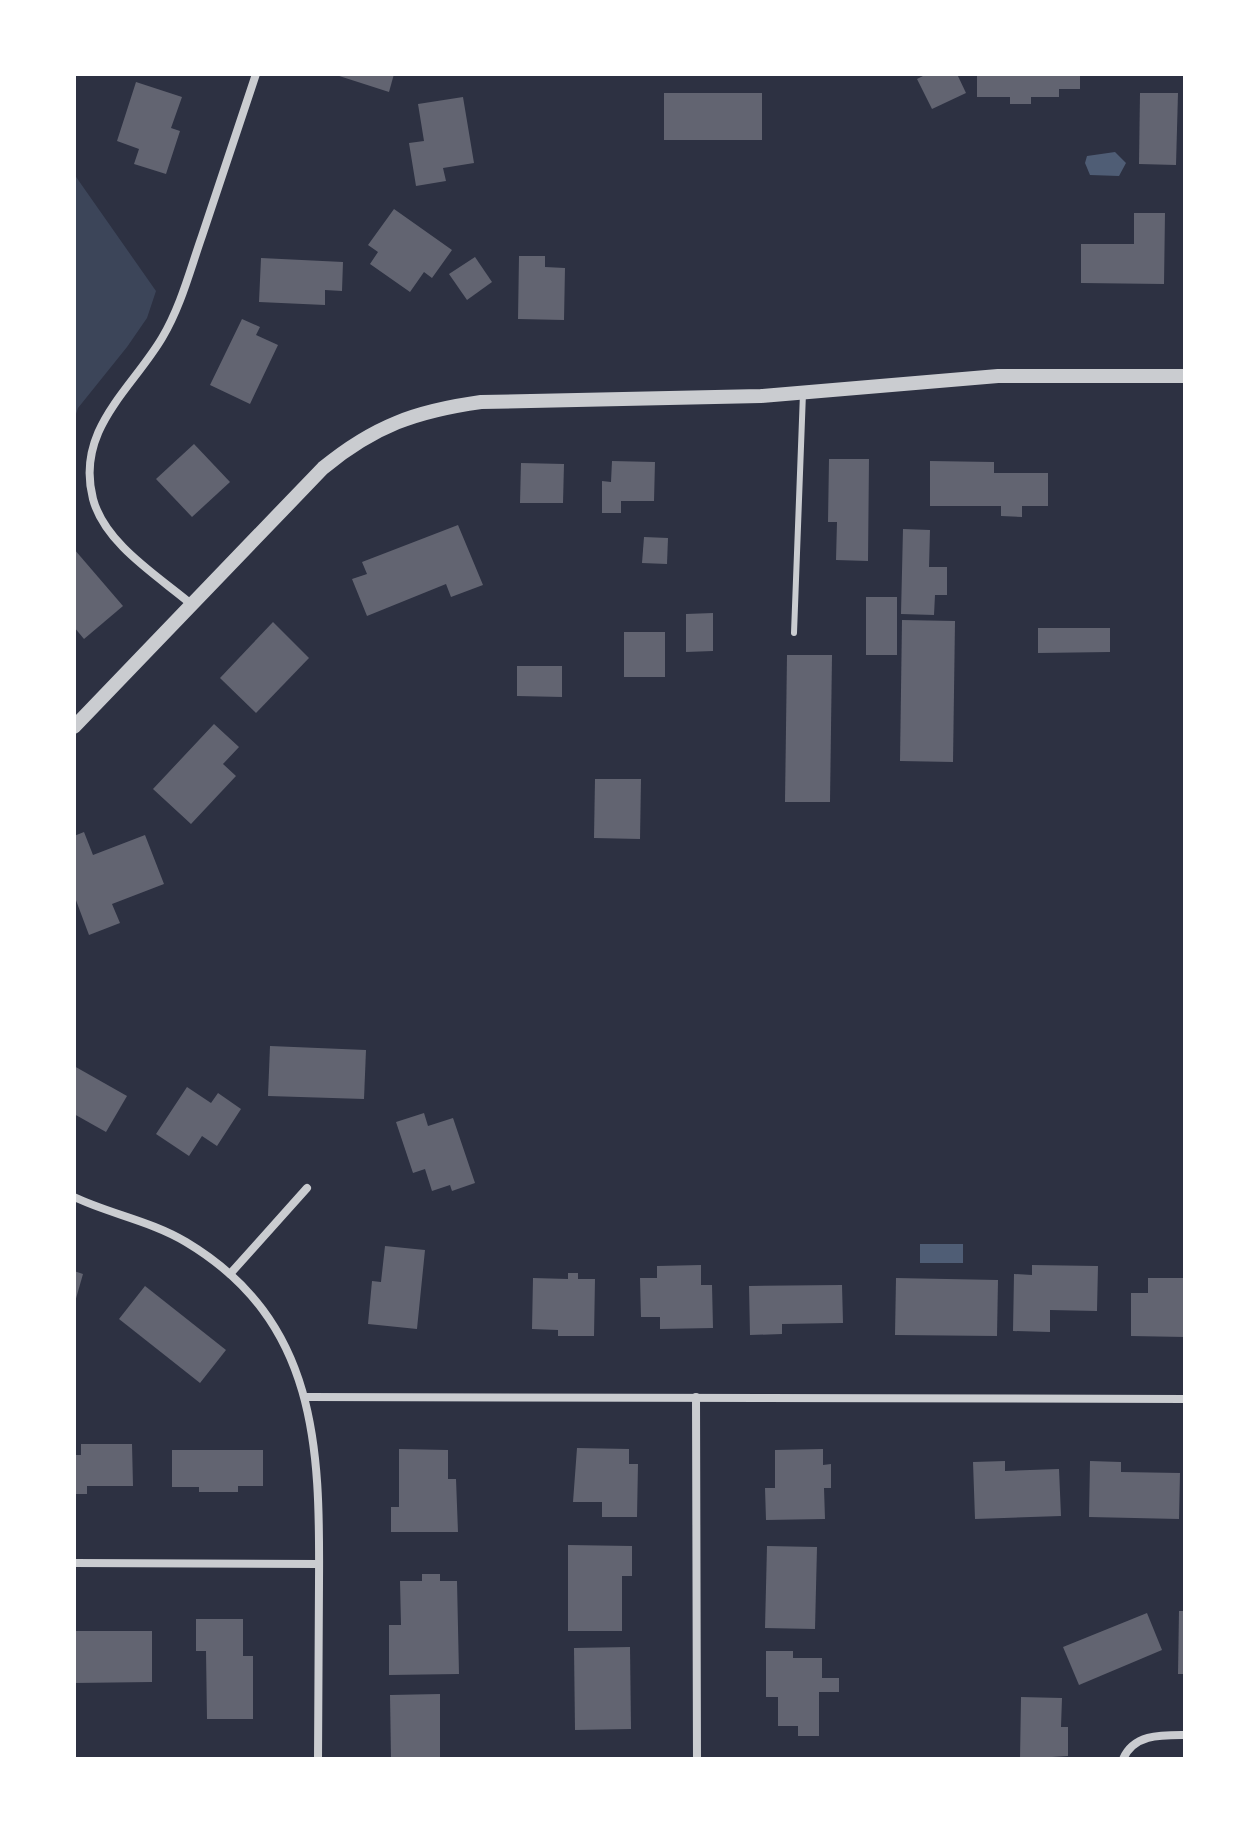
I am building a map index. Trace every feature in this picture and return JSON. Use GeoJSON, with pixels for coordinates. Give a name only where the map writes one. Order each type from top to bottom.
{"type":"FeatureCollection","features":[{"type":"Feature","properties":{"kind":"street"},"geometry":{"type":"LineString","coordinates":[[191,604],[107,528],[93,500],[90,470],[95,437],[108,408],[149,358],[174,315],[256,74]]}},
{"type":"Feature","properties":{"kind":"street"},"geometry":{"type":"LineString","coordinates":[[74,727],[323,468],[357,440],[396,421],[437,408],[481,402],[803,393],[998,376],[1185,376]]}},
{"type":"Feature","properties":{"kind":"street"},"geometry":{"type":"LineString","coordinates":[[230,1274],[307,1188]]}},
{"type":"Feature","properties":{"kind":"street"},"geometry":{"type":"LineString","coordinates":[[74,1197],[137,1218],[186,1242],[230,1274],[263,1312],[289,1354],[307,1397],[317,1451],[318,1759]]}},
{"type":"Feature","properties":{"kind":"street"},"geometry":{"type":"LineString","coordinates":[[307,1397],[1185,1399]]}},
{"type":"Feature","properties":{"kind":"street"},"geometry":{"type":"LineString","coordinates":[[696,1397],[697,1759]]}},
{"type":"Feature","properties":{"kind":"street"},"geometry":{"type":"LineString","coordinates":[[74,1563],[319,1564]]}},
{"type":"Feature","properties":{"kind":"street"},"geometry":{"type":"LineString","coordinates":[[1123,1759],[1128,1747],[1143,1738],[1185,1735]]}},
{"type":"Feature","properties":{"kind":"lane"},"geometry":{"type":"LineString","coordinates":[[794,633],[803,393]]}},
{"type":"Feature","properties":{"kind":"shaded area"},"geometry":{"type":"Polygon","coordinates":[[[1115,152],[1126,163],[1119,176],[1090,175],[1085,163],[1087,156],[1115,152]]]}},
{"type":"Feature","properties":{"kind":"shaded area"},"geometry":{"type":"Polygon","coordinates":[[[74,174],[156,291],[147,318],[78,408],[74,420],[74,174]]]}},
{"type":"Feature","properties":{"kind":"shaded area"},"geometry":{"type":"Polygon","coordinates":[[[920,1244],[963,1244],[963,1263],[920,1263],[920,1244]]]}},
{"type":"Feature","properties":{"kind":"building"},"geometry":{"type":"Polygon","coordinates":[[[333,74],[394,74],[389,92],[333,74]]]}},
{"type":"Feature","properties":{"kind":"building"},"geometry":{"type":"Polygon","coordinates":[[[927,74],[957,74],[966,93],[932,109],[917,79],[927,74]]]}},
{"type":"Feature","properties":{"kind":"building"},"geometry":{"type":"Polygon","coordinates":[[[977,74],[1080,74],[1080,89],[1059,89],[1059,97],[1031,97],[1031,104],[1010,104],[1010,97],[977,97],[977,74]]]}},
{"type":"Feature","properties":{"kind":"building"},"geometry":{"type":"Polygon","coordinates":[[[136,82],[182,97],[171,128],[180,131],[166,174],[134,164],[139,149],[117,141],[136,82]]]}},
{"type":"Feature","properties":{"kind":"building"},"geometry":{"type":"Polygon","coordinates":[[[664,93],[762,93],[762,140],[664,140],[664,93]]]}},
{"type":"Feature","properties":{"kind":"building"},"geometry":{"type":"Polygon","coordinates":[[[1140,93],[1178,93],[1176,165],[1139,164],[1140,93]]]}},
{"type":"Feature","properties":{"kind":"building"},"geometry":{"type":"Polygon","coordinates":[[[463,97],[474,163],[443,168],[446,181],[416,186],[409,143],[424,141],[418,104],[463,97]]]}},
{"type":"Feature","properties":{"kind":"building"},"geometry":{"type":"Polygon","coordinates":[[[394,209],[452,250],[432,278],[424,272],[410,292],[370,264],[378,252],[368,245],[394,209]]]}},
{"type":"Feature","properties":{"kind":"building"},"geometry":{"type":"Polygon","coordinates":[[[1134,213],[1165,213],[1164,284],[1081,283],[1081,244],[1134,244],[1134,213]]]}},
{"type":"Feature","properties":{"kind":"building"},"geometry":{"type":"Polygon","coordinates":[[[519,256],[545,256],[545,267],[565,268],[564,320],[518,319],[519,256]]]}},
{"type":"Feature","properties":{"kind":"building"},"geometry":{"type":"Polygon","coordinates":[[[475,257],[492,282],[467,300],[449,274],[475,257]]]}},
{"type":"Feature","properties":{"kind":"building"},"geometry":{"type":"Polygon","coordinates":[[[261,258],[343,262],[342,291],[325,290],[325,305],[259,302],[261,258]]]}},
{"type":"Feature","properties":{"kind":"building"},"geometry":{"type":"Polygon","coordinates":[[[242,319],[260,327],[256,335],[278,345],[250,404],[210,385],[242,319]]]}},
{"type":"Feature","properties":{"kind":"building"},"geometry":{"type":"Polygon","coordinates":[[[194,444],[230,482],[192,517],[156,479],[194,444]]]}},
{"type":"Feature","properties":{"kind":"building"},"geometry":{"type":"Polygon","coordinates":[[[829,459],[869,459],[868,561],[836,560],[837,522],[828,522],[829,459]]]}},
{"type":"Feature","properties":{"kind":"building"},"geometry":{"type":"Polygon","coordinates":[[[612,461],[655,462],[654,501],[621,501],[621,513],[602,513],[602,481],[611,482],[612,461]]]}},
{"type":"Feature","properties":{"kind":"building"},"geometry":{"type":"Polygon","coordinates":[[[930,461],[994,462],[994,473],[1048,473],[1048,506],[1022,506],[1022,517],[1001,516],[1001,506],[930,506],[930,461]]]}},
{"type":"Feature","properties":{"kind":"building"},"geometry":{"type":"Polygon","coordinates":[[[521,463],[564,464],[563,503],[520,503],[521,463]]]}},
{"type":"Feature","properties":{"kind":"building"},"geometry":{"type":"Polygon","coordinates":[[[458,525],[483,585],[451,597],[446,584],[367,616],[352,579],[367,574],[362,562],[458,525]]]}},
{"type":"Feature","properties":{"kind":"building"},"geometry":{"type":"Polygon","coordinates":[[[903,529],[930,530],[929,567],[947,567],[947,595],[935,595],[934,615],[901,614],[903,529]]]}},
{"type":"Feature","properties":{"kind":"building"},"geometry":{"type":"Polygon","coordinates":[[[644,537],[668,538],[667,564],[642,563],[644,537]]]}},
{"type":"Feature","properties":{"kind":"building"},"geometry":{"type":"Polygon","coordinates":[[[74,549],[123,606],[84,639],[74,627],[74,549]]]}},
{"type":"Feature","properties":{"kind":"building"},"geometry":{"type":"Polygon","coordinates":[[[866,597],[897,597],[897,655],[866,655],[866,597]]]}},
{"type":"Feature","properties":{"kind":"building"},"geometry":{"type":"Polygon","coordinates":[[[713,613],[713,651],[686,652],[686,614],[713,613]]]}},
{"type":"Feature","properties":{"kind":"building"},"geometry":{"type":"Polygon","coordinates":[[[902,620],[955,621],[953,762],[900,761],[902,620]]]}},
{"type":"Feature","properties":{"kind":"building"},"geometry":{"type":"Polygon","coordinates":[[[273,622],[309,658],[256,713],[220,678],[273,622]]]}},
{"type":"Feature","properties":{"kind":"building"},"geometry":{"type":"Polygon","coordinates":[[[1038,628],[1110,628],[1110,652],[1038,653],[1038,628]]]}},
{"type":"Feature","properties":{"kind":"building"},"geometry":{"type":"Polygon","coordinates":[[[624,632],[665,632],[665,677],[624,677],[624,632]]]}},
{"type":"Feature","properties":{"kind":"building"},"geometry":{"type":"Polygon","coordinates":[[[787,655],[832,655],[830,802],[785,802],[787,655]]]}},
{"type":"Feature","properties":{"kind":"building"},"geometry":{"type":"Polygon","coordinates":[[[517,666],[562,666],[562,697],[517,696],[517,666]]]}},
{"type":"Feature","properties":{"kind":"building"},"geometry":{"type":"Polygon","coordinates":[[[214,724],[239,747],[223,764],[236,776],[191,824],[153,789],[214,724]]]}},
{"type":"Feature","properties":{"kind":"building"},"geometry":{"type":"Polygon","coordinates":[[[595,779],[641,779],[640,839],[594,838],[595,779]]]}},
{"type":"Feature","properties":{"kind":"building"},"geometry":{"type":"Polygon","coordinates":[[[84,832],[93,855],[145,835],[164,884],[112,904],[120,923],[89,935],[74,895],[74,836],[84,832]]]}},
{"type":"Feature","properties":{"kind":"building"},"geometry":{"type":"Polygon","coordinates":[[[270,1046],[366,1050],[364,1099],[268,1096],[270,1046]]]}},
{"type":"Feature","properties":{"kind":"building"},"geometry":{"type":"Polygon","coordinates":[[[74,1066],[127,1096],[106,1132],[74,1114],[74,1066]]]}},
{"type":"Feature","properties":{"kind":"building"},"geometry":{"type":"Polygon","coordinates":[[[187,1087],[211,1103],[218,1093],[241,1109],[217,1146],[202,1136],[189,1156],[156,1134],[187,1087]]]}},
{"type":"Feature","properties":{"kind":"building"},"geometry":{"type":"Polygon","coordinates":[[[424,1113],[428,1126],[453,1118],[475,1183],[452,1191],[450,1185],[432,1191],[425,1169],[413,1173],[396,1122],[424,1113]]]}},
{"type":"Feature","properties":{"kind":"building"},"geometry":{"type":"Polygon","coordinates":[[[385,1246],[425,1250],[417,1329],[368,1324],[372,1281],[381,1282],[385,1246]]]}},
{"type":"Feature","properties":{"kind":"building"},"geometry":{"type":"Polygon","coordinates":[[[701,1265],[701,1285],[712,1285],[713,1328],[660,1329],[660,1317],[641,1317],[640,1278],[657,1278],[657,1266],[701,1265]]]}},
{"type":"Feature","properties":{"kind":"building"},"geometry":{"type":"Polygon","coordinates":[[[1032,1265],[1098,1266],[1097,1311],[1050,1310],[1050,1332],[1013,1331],[1014,1274],[1032,1275],[1032,1265]]]}},
{"type":"Feature","properties":{"kind":"building"},"geometry":{"type":"Polygon","coordinates":[[[74,1271],[83,1274],[75,1302],[74,1302],[74,1271]]]}},
{"type":"Feature","properties":{"kind":"building"},"geometry":{"type":"Polygon","coordinates":[[[568,1273],[578,1273],[578,1279],[595,1279],[594,1336],[558,1336],[558,1330],[532,1329],[533,1278],[568,1279],[568,1273]]]}},
{"type":"Feature","properties":{"kind":"building"},"geometry":{"type":"Polygon","coordinates":[[[896,1278],[998,1280],[997,1336],[895,1335],[896,1278]]]}},
{"type":"Feature","properties":{"kind":"building"},"geometry":{"type":"Polygon","coordinates":[[[1148,1278],[1185,1278],[1185,1337],[1131,1336],[1131,1293],[1148,1293],[1148,1278]]]}},
{"type":"Feature","properties":{"kind":"building"},"geometry":{"type":"Polygon","coordinates":[[[842,1285],[843,1323],[782,1324],[782,1334],[750,1335],[749,1286],[842,1285]]]}},
{"type":"Feature","properties":{"kind":"building"},"geometry":{"type":"Polygon","coordinates":[[[145,1286],[226,1350],[200,1383],[119,1319],[145,1286]]]}},
{"type":"Feature","properties":{"kind":"building"},"geometry":{"type":"Polygon","coordinates":[[[81,1444],[132,1444],[133,1486],[87,1486],[87,1494],[74,1494],[74,1455],[81,1455],[81,1444]]]}},
{"type":"Feature","properties":{"kind":"building"},"geometry":{"type":"Polygon","coordinates":[[[577,1448],[629,1449],[629,1464],[638,1464],[637,1517],[602,1517],[602,1502],[573,1502],[577,1448]]]}},
{"type":"Feature","properties":{"kind":"building"},"geometry":{"type":"Polygon","coordinates":[[[399,1449],[448,1450],[448,1479],[456,1479],[458,1532],[391,1532],[391,1507],[399,1507],[399,1449]]]}},
{"type":"Feature","properties":{"kind":"building"},"geometry":{"type":"Polygon","coordinates":[[[823,1449],[823,1465],[831,1464],[831,1488],[824,1488],[825,1519],[766,1520],[765,1488],[775,1488],[775,1450],[823,1449]]]}},
{"type":"Feature","properties":{"kind":"building"},"geometry":{"type":"Polygon","coordinates":[[[172,1450],[263,1450],[263,1486],[238,1486],[238,1492],[199,1492],[199,1487],[172,1487],[172,1450]]]}},
{"type":"Feature","properties":{"kind":"building"},"geometry":{"type":"Polygon","coordinates":[[[1005,1461],[1005,1471],[1059,1469],[1061,1516],[975,1519],[973,1462],[1005,1461]]]}},
{"type":"Feature","properties":{"kind":"building"},"geometry":{"type":"Polygon","coordinates":[[[1090,1461],[1121,1462],[1121,1472],[1180,1473],[1179,1519],[1089,1517],[1090,1461]]]}},
{"type":"Feature","properties":{"kind":"building"},"geometry":{"type":"Polygon","coordinates":[[[568,1545],[632,1546],[632,1576],[622,1576],[622,1631],[568,1631],[568,1545]]]}},
{"type":"Feature","properties":{"kind":"building"},"geometry":{"type":"Polygon","coordinates":[[[767,1546],[817,1547],[815,1629],[765,1628],[767,1546]]]}},
{"type":"Feature","properties":{"kind":"building"},"geometry":{"type":"Polygon","coordinates":[[[422,1574],[440,1574],[440,1581],[457,1581],[459,1674],[389,1675],[389,1625],[401,1625],[400,1581],[422,1581],[422,1574]]]}},
{"type":"Feature","properties":{"kind":"building"},"geometry":{"type":"Polygon","coordinates":[[[1179,1611],[1185,1611],[1185,1674],[1178,1674],[1179,1611]]]}},
{"type":"Feature","properties":{"kind":"building"},"geometry":{"type":"Polygon","coordinates":[[[1147,1613],[1162,1650],[1079,1685],[1063,1647],[1147,1613]]]}},
{"type":"Feature","properties":{"kind":"building"},"geometry":{"type":"Polygon","coordinates":[[[196,1619],[243,1619],[243,1656],[253,1656],[253,1719],[207,1719],[206,1651],[196,1651],[196,1619]]]}},
{"type":"Feature","properties":{"kind":"building"},"geometry":{"type":"Polygon","coordinates":[[[74,1631],[152,1631],[152,1682],[74,1683],[74,1631]]]}},
{"type":"Feature","properties":{"kind":"building"},"geometry":{"type":"Polygon","coordinates":[[[630,1647],[631,1729],[575,1730],[574,1648],[630,1647]]]}},
{"type":"Feature","properties":{"kind":"building"},"geometry":{"type":"Polygon","coordinates":[[[766,1651],[793,1651],[793,1658],[822,1658],[822,1678],[839,1678],[839,1692],[819,1692],[819,1736],[798,1736],[798,1726],[778,1726],[778,1697],[766,1697],[766,1651]]]}},
{"type":"Feature","properties":{"kind":"building"},"geometry":{"type":"Polygon","coordinates":[[[440,1694],[440,1759],[391,1759],[390,1695],[440,1694]]]}},
{"type":"Feature","properties":{"kind":"building"},"geometry":{"type":"Polygon","coordinates":[[[1021,1697],[1062,1698],[1061,1727],[1068,1727],[1068,1756],[1020,1759],[1021,1697]]]}}]}
